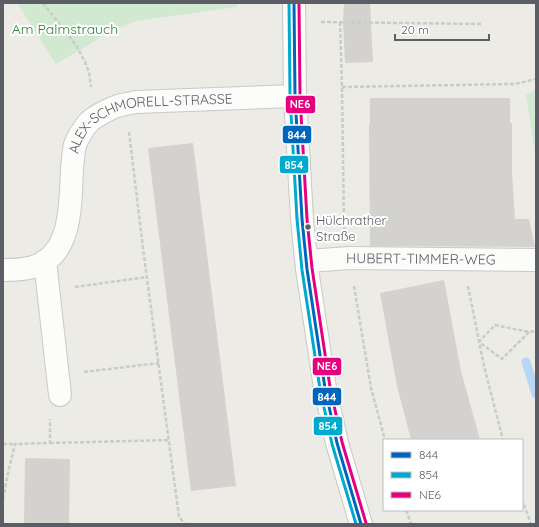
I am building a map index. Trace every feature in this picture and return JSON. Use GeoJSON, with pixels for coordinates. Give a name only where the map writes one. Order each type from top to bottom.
{"type":"FeatureCollection","features":[{"type":"Feature","properties":{"kind":"street"},"geometry":{"type":"LineString","coordinates":[[294,12],[295,96],[302,219],[307,269],[325,388],[337,443],[361,524]]}},
{"type":"Feature","properties":{"kind":"street","name":"ALEX-SCHMORELL-STRASSE"},"geometry":{"type":"LineString","coordinates":[[3,270],[22,270],[34,267],[53,255],[63,240],[69,218],[75,146],[81,133],[94,118],[118,106],[136,102],[295,96]]}},
{"type":"Feature","properties":{"kind":"street","name":"HUBERT-TIMMER-WEG"},"geometry":{"type":"LineString","coordinates":[[307,261],[350,258],[536,260]]}},
{"type":"Feature","properties":{"kind":"street"},"geometry":{"type":"LineString","coordinates":[[45,261],[59,385]]}},
{"type":"Feature","properties":{"kind":"path"},"geometry":{"type":"LineString","coordinates":[[43,3],[76,45],[85,62],[89,72],[94,118]]}},
{"type":"Feature","properties":{"kind":"path"},"geometry":{"type":"LineString","coordinates":[[294,12],[481,24]]}},
{"type":"Feature","properties":{"kind":"path"},"geometry":{"type":"LineString","coordinates":[[342,87],[515,84],[536,79]]}},
{"type":"Feature","properties":{"kind":"path"},"geometry":{"type":"LineString","coordinates":[[118,106],[127,120],[179,517],[185,524]]}},
{"type":"Feature","properties":{"kind":"path"},"geometry":{"type":"LineString","coordinates":[[463,260],[479,342],[503,439]]}},
{"type":"Feature","properties":{"kind":"path"},"geometry":{"type":"LineString","coordinates":[[49,291],[147,277]]}},
{"type":"Feature","properties":{"kind":"path"},"geometry":{"type":"LineString","coordinates":[[479,342],[495,324],[529,332],[536,331]]}},
{"type":"Feature","properties":{"kind":"path"},"geometry":{"type":"LineString","coordinates":[[479,342],[502,359],[529,332]]}},
{"type":"Feature","properties":{"kind":"path"},"geometry":{"type":"LineString","coordinates":[[50,443],[50,405],[59,385],[159,363]]}},
{"type":"Feature","properties":{"kind":"path"},"geometry":{"type":"LineString","coordinates":[[3,444],[169,440]]}},
{"type":"Feature","properties":{"kind":"path"},"geometry":{"type":"LineString","coordinates":[[3,499],[8,472],[16,444]]}},
{"type":"Feature","properties":{"kind":"path"},"geometry":{"type":"LineString","coordinates":[[523,502],[531,524]]}},
{"type":"Feature","properties":{"kind":"path"},"geometry":{"type":"LineString","coordinates":[[406,511],[411,524]]}},
{"type":"Feature","properties":{"kind":"green space","name":"Am Palmstrauch"},"geometry":{"type":"Polygon","coordinates":[[[17,3],[237,3],[237,7],[136,21],[106,33],[56,64],[17,3]]]}},
{"type":"Feature","properties":{"kind":"green space"},"geometry":{"type":"Polygon","coordinates":[[[536,90],[536,159],[526,95],[536,90]]]}},
{"type":"Feature","properties":{"kind":"building"},"geometry":{"type":"Polygon","coordinates":[[[344,3],[370,3],[373,62],[345,63],[343,22],[344,3]]]}},
{"type":"Feature","properties":{"kind":"building"},"geometry":{"type":"Polygon","coordinates":[[[370,98],[510,98],[515,219],[529,219],[535,247],[370,246],[370,98]]]}},
{"type":"Feature","properties":{"kind":"building"},"geometry":{"type":"Polygon","coordinates":[[[193,143],[236,486],[191,491],[148,148],[193,143]]]}},
{"type":"Feature","properties":{"kind":"building"},"geometry":{"type":"Polygon","coordinates":[[[444,280],[461,371],[480,439],[411,439],[397,386],[380,293],[444,280]]]}},
{"type":"Feature","properties":{"kind":"building"},"geometry":{"type":"Polygon","coordinates":[[[25,458],[70,459],[69,524],[24,524],[25,458]]]}},
{"type":"Feature","properties":{"kind":"waterway"},"geometry":{"type":"LineString","coordinates":[[526,362],[536,394]]}},
{"type":"Feature","properties":{"kind":"transit line","name":"854"},"geometry":{"type":"LineString","coordinates":[[289,3],[290,96],[297,219],[302,270],[320,389],[332,444],[356,524]]}},
{"type":"Feature","properties":{"kind":"transit line","name":"844"},"geometry":{"type":"LineString","coordinates":[[294,3],[295,96],[302,219],[307,269],[325,388],[337,443],[361,524]]}},
{"type":"Feature","properties":{"kind":"transit line","name":"NE6"},"geometry":{"type":"LineString","coordinates":[[299,3],[300,96],[307,219],[312,268],[330,387],[342,442],[366,523]]}},
{"type":"Feature","properties":{"kind":"place","name":"Hülchrather Straße"},"geometry":{"type":"Point","coordinates":[308,227]}}]}
